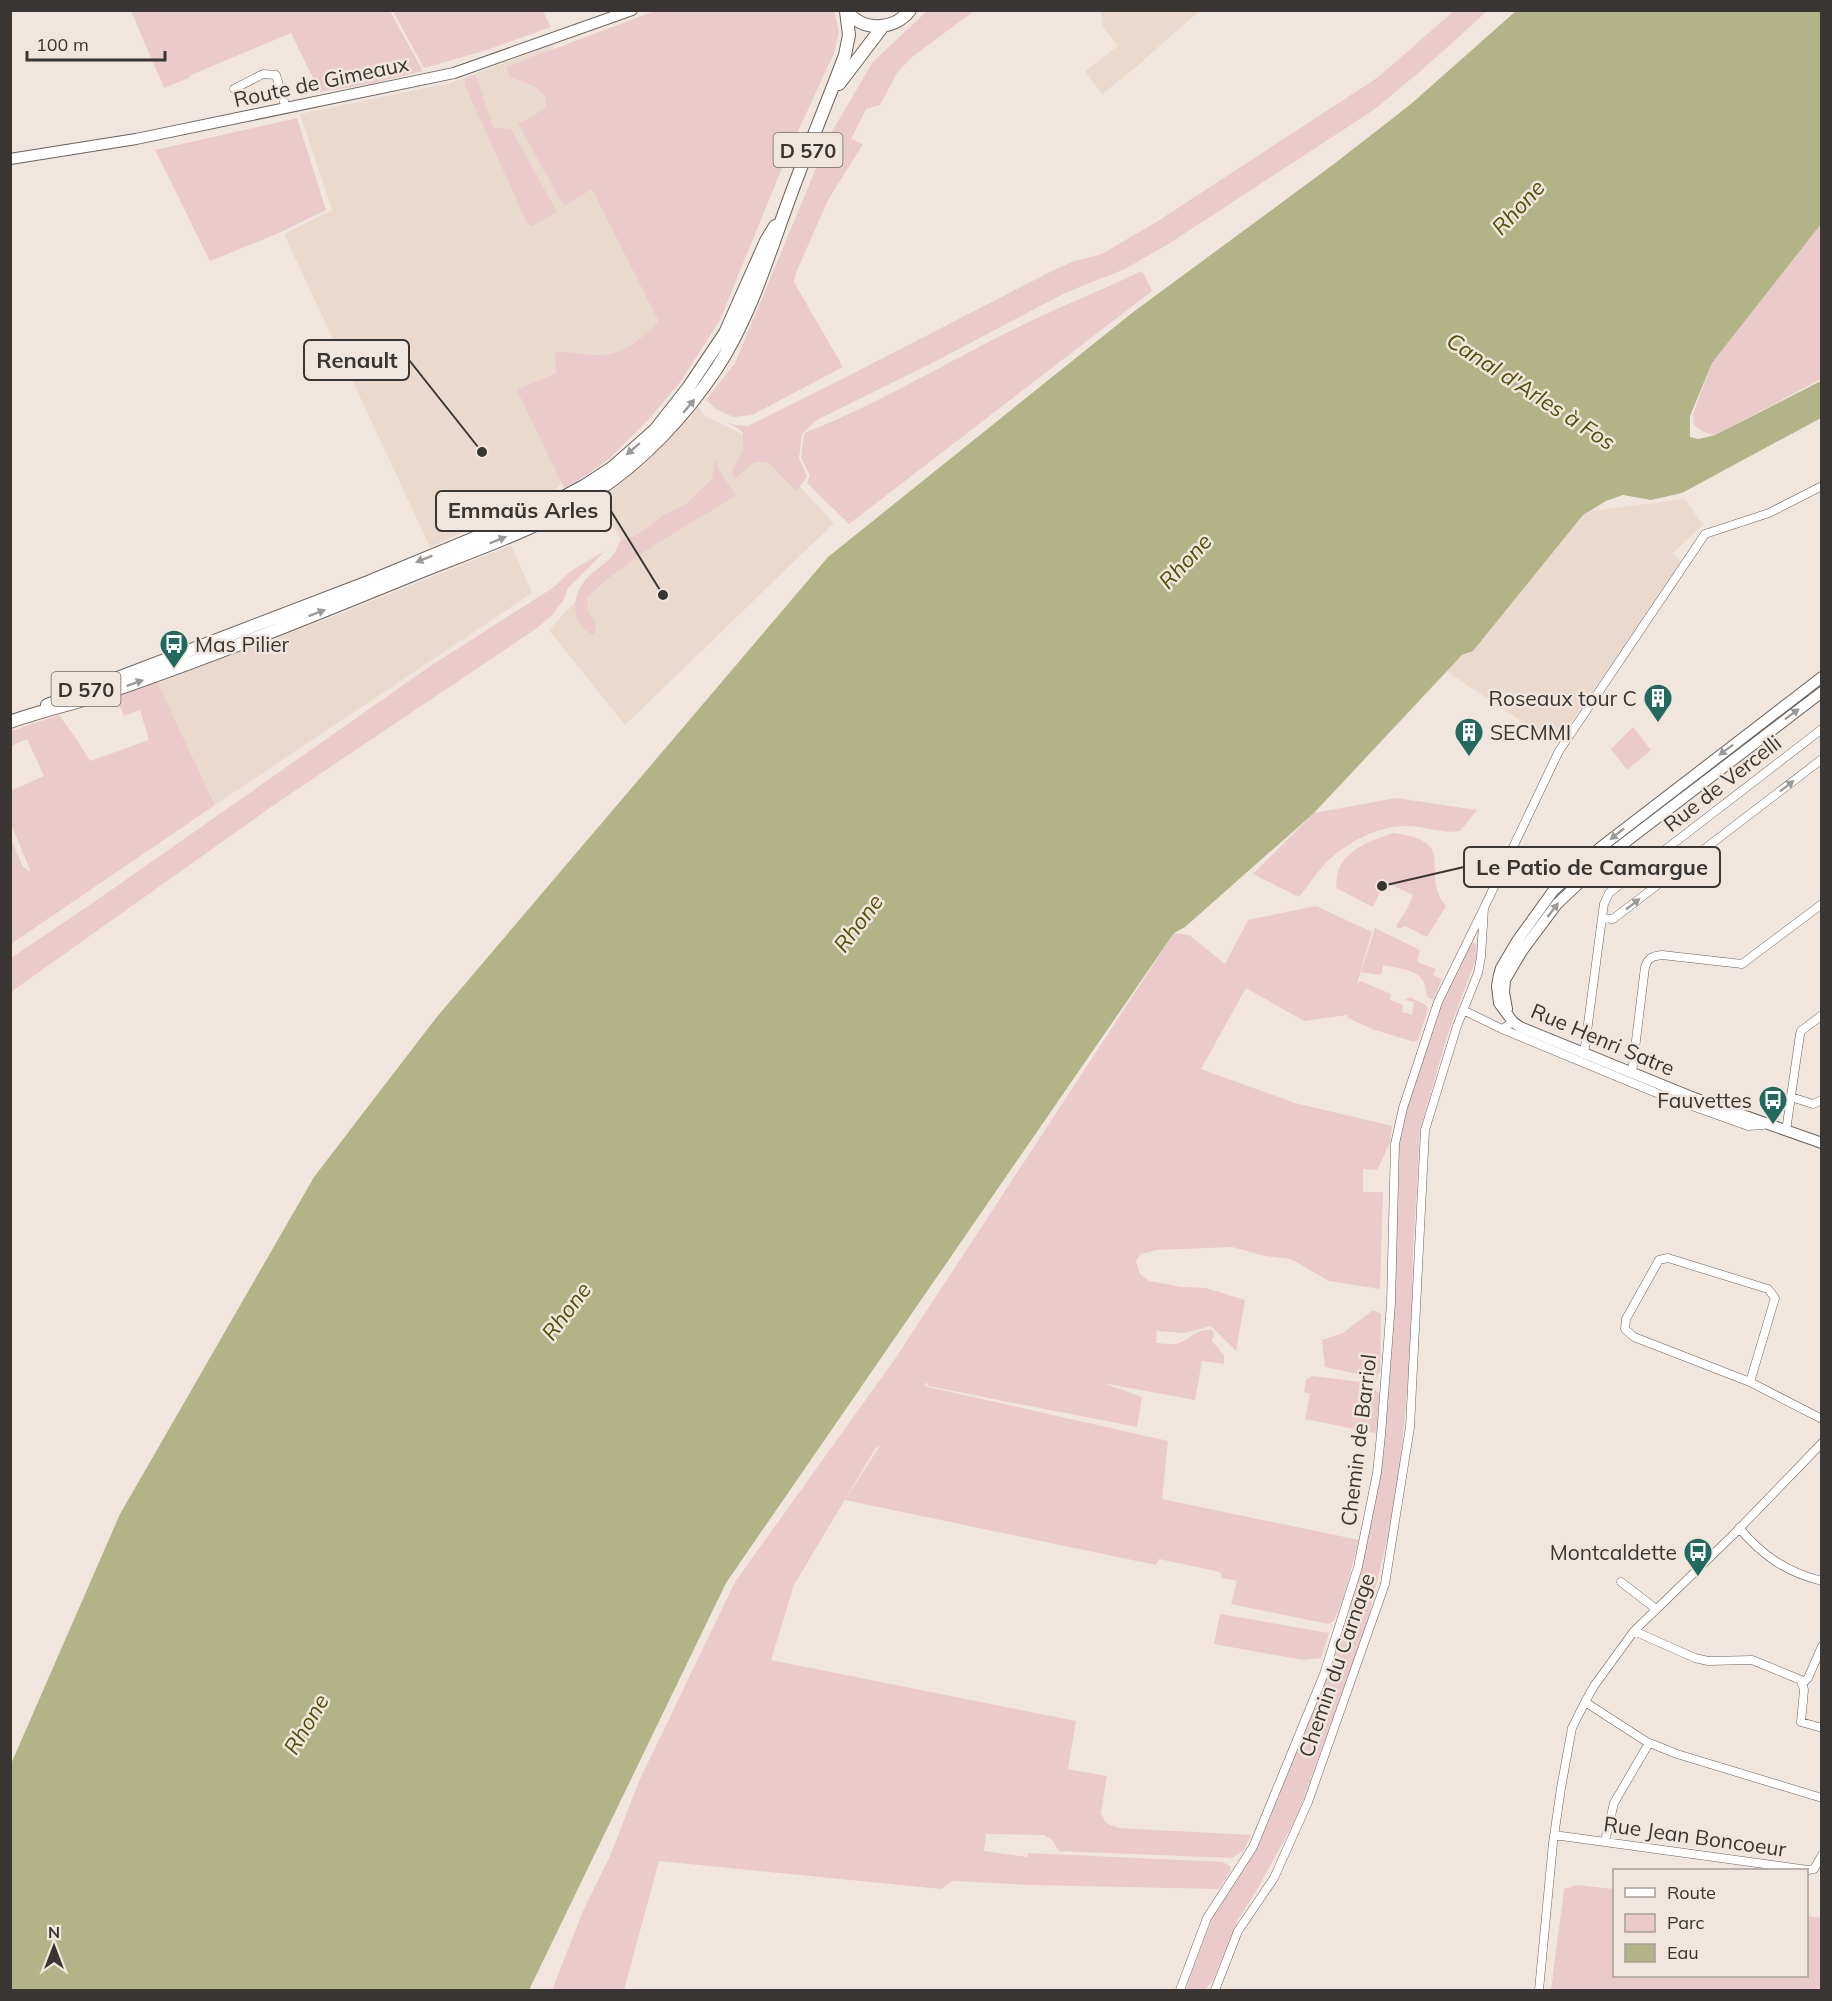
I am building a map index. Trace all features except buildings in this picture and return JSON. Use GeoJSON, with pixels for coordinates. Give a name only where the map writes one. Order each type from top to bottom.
{"type":"FeatureCollection","features":[{"type":"Feature","properties":{"kind":"main road"},"geometry":{"type":"LineString","coordinates":[[846,11],[865,25],[883,26],[898,21],[910,10]]}},
{"type":"Feature","properties":{"kind":"main road","name":"D 570"},"geometry":{"type":"LineString","coordinates":[[15,720],[61,698],[256,626],[530,515],[584,486],[613,467],[655,430],[688,388],[725,333],[766,240],[786,207],[831,94],[845,56],[849,35],[846,11]]}},
{"type":"Feature","properties":{"kind":"main road","name":"D 570"},"geometry":{"type":"LineString","coordinates":[[831,94],[883,26]]}},
{"type":"Feature","properties":{"kind":"street","name":"Route de Gimeaux"},"geometry":{"type":"LineString","coordinates":[[10,159],[136,139],[454,73],[632,10]]}},
{"type":"Feature","properties":{"kind":"street"},"geometry":{"type":"LineString","coordinates":[[234,89],[263,74],[276,75],[286,108]]}},
{"type":"Feature","properties":{"kind":"street","name":"Chemin de Barriol"},"geometry":{"type":"LineString","coordinates":[[1180,1990],[1207,1918],[1253,1847],[1260,1832],[1324,1674],[1358,1567],[1377,1473],[1381,1435],[1390,1304],[1395,1144],[1403,1108],[1438,1002],[1559,751],[1705,534],[1769,513],[1821,486]]}},
{"type":"Feature","properties":{"kind":"street"},"geometry":{"type":"LineString","coordinates":[[1511,1019],[1499,1004],[1497,997],[1501,968],[1553,891],[1601,847],[1821,677]]}},
{"type":"Feature","properties":{"kind":"street"},"geometry":{"type":"LineString","coordinates":[[1511,1019],[1504,992],[1509,972],[1522,951],[1562,899],[1610,854],[1821,692]]}},
{"type":"Feature","properties":{"kind":"street","name":"Rue de Vercelli"},"geometry":{"type":"LineString","coordinates":[[1584,1054],[1604,904],[1609,892],[1821,729]]}},
{"type":"Feature","properties":{"kind":"street","name":"Rue de Vercelli"},"geometry":{"type":"LineString","coordinates":[[1602,918],[1613,920],[1821,759]]}},
{"type":"Feature","properties":{"kind":"street"},"geometry":{"type":"LineString","coordinates":[[1632,1073],[1647,960],[1653,956],[1662,955],[1742,964],[1821,904]]}},
{"type":"Feature","properties":{"kind":"street","name":"Chemin du Carnage"},"geometry":{"type":"LineString","coordinates":[[1215,1990],[1238,1931],[1274,1878],[1308,1802],[1385,1584],[1410,1427],[1425,1130],[1463,1010],[1478,973],[1484,908]]}},
{"type":"Feature","properties":{"kind":"street"},"geometry":{"type":"LineString","coordinates":[[1472,932],[1473,943]]}},
{"type":"Feature","properties":{"kind":"street"},"geometry":{"type":"LineString","coordinates":[[1463,1010],[1502,1029],[1664,1096],[1748,1126],[1768,1125]]}},
{"type":"Feature","properties":{"kind":"street"},"geometry":{"type":"LineString","coordinates":[[1786,1131],[1801,1030],[1821,1015]]}},
{"type":"Feature","properties":{"kind":"street"},"geometry":{"type":"LineString","coordinates":[[1502,1029],[1511,1019]]}},
{"type":"Feature","properties":{"kind":"street","name":"Rue Henri Satre"},"geometry":{"type":"LineString","coordinates":[[1511,1019],[1520,1027],[1584,1054],[1821,1143]]}},
{"type":"Feature","properties":{"kind":"street"},"geometry":{"type":"LineString","coordinates":[[1791,1097],[1813,1104],[1821,1100]]}},
{"type":"Feature","properties":{"kind":"street"},"geometry":{"type":"LineString","coordinates":[[1750,1382],[1776,1298],[1768,1289],[1668,1258],[1659,1260],[1626,1319],[1625,1329],[1634,1338],[1750,1382],[1821,1419]]}},
{"type":"Feature","properties":{"kind":"street"},"geometry":{"type":"LineString","coordinates":[[1539,1990],[1554,1835],[1572,1728],[1585,1702],[1634,1631],[1739,1528],[1821,1443]]}},
{"type":"Feature","properties":{"kind":"street"},"geometry":{"type":"LineString","coordinates":[[1739,1528],[1756,1547],[1777,1564],[1821,1581]]}},
{"type":"Feature","properties":{"kind":"street"},"geometry":{"type":"LineString","coordinates":[[1621,1582],[1656,1609]]}},
{"type":"Feature","properties":{"kind":"street"},"geometry":{"type":"LineString","coordinates":[[1634,1631],[1695,1658],[1708,1661],[1752,1660],[1801,1680],[1804,1690],[1801,1722],[1821,1728]]}},
{"type":"Feature","properties":{"kind":"street"},"geometry":{"type":"LineString","coordinates":[[1802,1684],[1808,1678],[1821,1646]]}},
{"type":"Feature","properties":{"kind":"street"},"geometry":{"type":"LineString","coordinates":[[1585,1702],[1649,1743],[1677,1754],[1821,1798]]}},
{"type":"Feature","properties":{"kind":"street"},"geometry":{"type":"LineString","coordinates":[[1605,1841],[1614,1803],[1649,1743]]}},
{"type":"Feature","properties":{"kind":"street","name":"Rue Jean Boncoeur"},"geometry":{"type":"LineString","coordinates":[[1554,1835],[1801,1869]]}},
{"type":"Feature","properties":{"kind":"street","name":"Rue Jean Boncoeur"},"geometry":{"type":"LineString","coordinates":[[1808,1870],[1814,1869],[1821,1855]]}},
{"type":"Feature","properties":{"kind":"shaded area"},"geometry":{"type":"Polygon","coordinates":[[[1101,10],[1199,11],[1102,94],[1085,71],[1118,46],[1102,25],[1101,10]]]}},
{"type":"Feature","properties":{"kind":"shaded area"},"geometry":{"type":"Polygon","coordinates":[[[552,45],[612,171],[681,370],[556,489],[430,547],[284,234],[332,210],[300,114],[450,83],[552,45]]]}},
{"type":"Feature","properties":{"kind":"shaded area"},"geometry":{"type":"Polygon","coordinates":[[[698,406],[705,416],[758,442],[834,523],[625,725],[549,630],[625,547],[597,497],[661,444],[698,406]]]}},
{"type":"Feature","properties":{"kind":"shaded area"},"geometry":{"type":"Polygon","coordinates":[[[1685,499],[1703,525],[1673,553],[1682,563],[1556,744],[1446,671],[1463,655],[1473,651],[1583,515],[1591,511],[1685,499]]]}},
{"type":"Feature","properties":{"kind":"shaded area"},"geometry":{"type":"Polygon","coordinates":[[[511,545],[532,593],[215,805],[157,683],[345,612],[511,545]]]}},
{"type":"Feature","properties":{"kind":"green space"},"geometry":{"type":"Polygon","coordinates":[[[928,10],[974,11],[912,57],[897,73],[880,105],[866,109],[851,139],[863,144],[828,200],[796,273],[794,282],[843,367],[752,415],[733,417],[716,409],[706,400],[735,363],[830,135],[872,63],[928,10]]]}},
{"type":"Feature","properties":{"kind":"green space"},"geometry":{"type":"Polygon","coordinates":[[[131,11],[390,11],[423,71],[369,84],[320,92],[291,33],[164,88],[131,11]]]}},
{"type":"Feature","properties":{"kind":"green space"},"geometry":{"type":"Polygon","coordinates":[[[393,11],[543,11],[551,27],[487,50],[424,68],[393,11]]]}},
{"type":"Feature","properties":{"kind":"green space"},"geometry":{"type":"Polygon","coordinates":[[[655,11],[834,11],[839,32],[834,53],[789,151],[720,320],[681,381],[649,419],[609,459],[565,490],[517,390],[556,373],[555,352],[612,354],[627,348],[659,322],[592,189],[564,206],[518,124],[546,107],[546,97],[536,87],[510,77],[506,67],[655,11]]]}},
{"type":"Feature","properties":{"kind":"green space"},"geometry":{"type":"Polygon","coordinates":[[[1454,11],[1487,11],[1375,109],[1170,243],[1125,269],[1065,293],[817,420],[802,434],[799,458],[807,477],[796,491],[768,462],[755,462],[735,478],[732,471],[743,451],[743,432],[724,420],[734,425],[748,426],[1052,271],[1074,261],[1102,254],[1158,221],[1377,78],[1454,11]]]}},
{"type":"Feature","properties":{"kind":"green space"},"geometry":{"type":"Polygon","coordinates":[[[476,75],[493,128],[511,129],[557,212],[532,226],[527,223],[464,83],[466,79],[476,75]]]}},
{"type":"Feature","properties":{"kind":"green space"},"geometry":{"type":"Polygon","coordinates":[[[297,118],[326,210],[279,233],[210,261],[155,150],[297,118]]]}},
{"type":"Feature","properties":{"kind":"green space"},"geometry":{"type":"Polygon","coordinates":[[[1821,224],[1821,379],[1715,435],[1703,432],[1694,425],[1693,414],[1712,363],[1821,224]]]}},
{"type":"Feature","properties":{"kind":"green space"},"geometry":{"type":"Polygon","coordinates":[[[1142,271],[1152,291],[849,524],[807,483],[810,475],[801,458],[804,433],[863,407],[1033,320],[1142,271]]]}},
{"type":"Feature","properties":{"kind":"green space"},"geometry":{"type":"Polygon","coordinates":[[[715,459],[719,470],[736,496],[658,543],[603,583],[587,598],[588,612],[595,623],[596,631],[593,635],[585,630],[575,610],[578,594],[586,579],[611,558],[620,541],[637,535],[664,515],[686,504],[712,479],[715,459]]]}},
{"type":"Feature","properties":{"kind":"green space"},"geometry":{"type":"Polygon","coordinates":[[[605,551],[568,588],[563,601],[537,628],[271,807],[11,992],[11,958],[429,667],[554,587],[571,571],[605,551]]]}},
{"type":"Feature","properties":{"kind":"green space"},"geometry":{"type":"Polygon","coordinates":[[[157,682],[215,805],[11,944],[11,839],[23,867],[31,872],[11,824],[11,791],[44,776],[27,739],[11,746],[11,731],[59,715],[90,761],[149,740],[140,710],[124,716],[116,697],[157,682]]]}},
{"type":"Feature","properties":{"kind":"green space"},"geometry":{"type":"Polygon","coordinates":[[[1633,727],[1651,750],[1627,770],[1611,749],[1633,727]]]}},
{"type":"Feature","properties":{"kind":"green space"},"geometry":{"type":"Polygon","coordinates":[[[1396,798],[1477,810],[1460,831],[1406,826],[1384,829],[1361,838],[1332,857],[1299,897],[1253,874],[1314,813],[1396,798]]]}},
{"type":"Feature","properties":{"kind":"green space"},"geometry":{"type":"Polygon","coordinates":[[[1394,833],[1414,837],[1426,843],[1433,851],[1435,881],[1438,893],[1446,906],[1427,937],[1405,926],[1400,929],[1396,926],[1413,895],[1385,882],[1373,907],[1336,888],[1338,871],[1348,855],[1362,845],[1394,833]]]}},
{"type":"Feature","properties":{"kind":"green space"},"geometry":{"type":"Polygon","coordinates":[[[1316,906],[1372,932],[1357,984],[1361,981],[1391,994],[1390,1000],[1403,1005],[1402,1012],[1412,1015],[1414,1002],[1405,1000],[1410,997],[1426,1005],[1428,1009],[1418,1040],[1414,1042],[1372,1029],[1348,1018],[1347,1015],[1304,1021],[1246,988],[1201,1069],[1295,1103],[1392,1126],[1390,1143],[1377,1170],[1363,1169],[1363,1192],[1383,1192],[1380,1289],[1329,1281],[1291,1259],[1265,1256],[1232,1247],[1157,1250],[1141,1254],[1136,1261],[1140,1274],[1149,1281],[1182,1287],[1206,1288],[1245,1300],[1236,1351],[1211,1326],[1184,1333],[1157,1331],[1156,1343],[1174,1344],[1201,1331],[1212,1330],[1214,1335],[1212,1341],[1224,1355],[1224,1364],[1202,1361],[1195,1400],[1103,1383],[1142,1397],[1137,1427],[928,1386],[927,1382],[924,1386],[1168,1441],[1162,1499],[1359,1540],[1343,1599],[1334,1621],[1328,1624],[1231,1604],[1237,1581],[1222,1578],[1220,1572],[1159,1559],[1156,1565],[845,1500],[881,1444],[875,1449],[794,1585],[771,1660],[1076,1721],[1068,1769],[1107,1776],[1101,1813],[1106,1823],[1118,1828],[1251,1835],[1244,1850],[1232,1858],[1059,1851],[1052,1840],[1044,1835],[986,1834],[984,1851],[1027,1857],[1028,1853],[1223,1862],[1231,1867],[1219,1889],[952,1881],[941,1889],[659,1861],[624,1990],[552,1990],[583,1911],[610,1856],[640,1779],[735,1582],[895,1359],[1174,933],[1189,935],[1225,964],[1248,920],[1316,906]]]}},
{"type":"Feature","properties":{"kind":"green space"},"geometry":{"type":"Polygon","coordinates":[[[1375,928],[1420,950],[1417,962],[1436,969],[1433,975],[1442,979],[1434,998],[1430,999],[1423,981],[1411,971],[1383,965],[1381,975],[1361,972],[1375,928]]]}},
{"type":"Feature","properties":{"kind":"green space"},"geometry":{"type":"Polygon","coordinates":[[[1471,942],[1476,944],[1477,956],[1448,1033],[1420,1130],[1413,1252],[1411,1347],[1400,1466],[1388,1536],[1367,1623],[1297,1817],[1237,1921],[1213,1980],[1205,1990],[1185,1990],[1215,1911],[1248,1863],[1277,1801],[1357,1585],[1380,1478],[1394,1324],[1398,1147],[1402,1124],[1438,1009],[1471,942]]]}},
{"type":"Feature","properties":{"kind":"green space"},"geometry":{"type":"Polygon","coordinates":[[[1373,1310],[1381,1314],[1380,1371],[1376,1378],[1325,1367],[1322,1340],[1343,1333],[1373,1310]]]}},
{"type":"Feature","properties":{"kind":"green space"},"geometry":{"type":"Polygon","coordinates":[[[1313,1376],[1368,1383],[1380,1394],[1377,1432],[1305,1419],[1310,1394],[1304,1392],[1306,1380],[1313,1376]]]}},
{"type":"Feature","properties":{"kind":"green space"},"geometry":{"type":"Polygon","coordinates":[[[1220,1614],[1329,1633],[1321,1658],[1303,1660],[1214,1644],[1220,1614]]]}},
{"type":"Feature","properties":{"kind":"green space"},"geometry":{"type":"Polygon","coordinates":[[[1577,1885],[1613,1889],[1613,1977],[1808,1977],[1808,1916],[1821,1918],[1821,1990],[1551,1990],[1564,1889],[1577,1885]]]}},
{"type":"Feature","properties":{"kind":"water"},"geometry":{"type":"Polygon","coordinates":[[[1517,10],[1821,11],[1821,224],[1712,363],[1690,416],[1690,437],[1699,439],[1715,435],[1821,381],[1821,418],[1682,493],[1651,500],[1623,495],[1606,501],[1583,515],[1473,651],[1462,655],[1314,813],[1185,927],[1174,933],[726,1583],[529,1990],[11,1990],[11,1764],[120,1514],[314,1177],[436,1018],[828,557],[1132,313],[1334,164],[1411,104],[1517,10]]]}},
{"type":"Feature","properties":{"kind":"place","name":"Renault"},"geometry":{"type":"Point","coordinates":[482,452]}},
{"type":"Feature","properties":{"kind":"place","name":"Emmaüs Arles"},"geometry":{"type":"Point","coordinates":[663,595]}},
{"type":"Feature","properties":{"kind":"place","name":"Mas Pilier"},"geometry":{"type":"Point","coordinates":[174,670]}},
{"type":"Feature","properties":{"kind":"place","name":"Roseaux tour C"},"geometry":{"type":"Point","coordinates":[1658,724]}},
{"type":"Feature","properties":{"kind":"place","name":"SECMMI"},"geometry":{"type":"Point","coordinates":[1469,758]}},
{"type":"Feature","properties":{"kind":"place","name":"Le Patio de Camargue"},"geometry":{"type":"Point","coordinates":[1382,886]}},
{"type":"Feature","properties":{"kind":"place","name":"Fauvettes"},"geometry":{"type":"Point","coordinates":[1773,1126]}},
{"type":"Feature","properties":{"kind":"place","name":"Montcaldette"},"geometry":{"type":"Point","coordinates":[1698,1578]}},
{"type":"Feature","properties":{"kind":"water label","name":"Rhone"},"geometry":{"type":"Point","coordinates":[1518,207]}},
{"type":"Feature","properties":{"kind":"water label","name":"Canal d'Arles à Fos"},"geometry":{"type":"Point","coordinates":[1531,391]}},
{"type":"Feature","properties":{"kind":"water label","name":"Rhone"},"geometry":{"type":"Point","coordinates":[1185,561]}},
{"type":"Feature","properties":{"kind":"water label","name":"Rhone"},"geometry":{"type":"Point","coordinates":[858,923]}},
{"type":"Feature","properties":{"kind":"water label","name":"Rhone"},"geometry":{"type":"Point","coordinates":[566,1311]}},
{"type":"Feature","properties":{"kind":"water label","name":"Rhone"},"geometry":{"type":"Point","coordinates":[306,1724]}}]}
